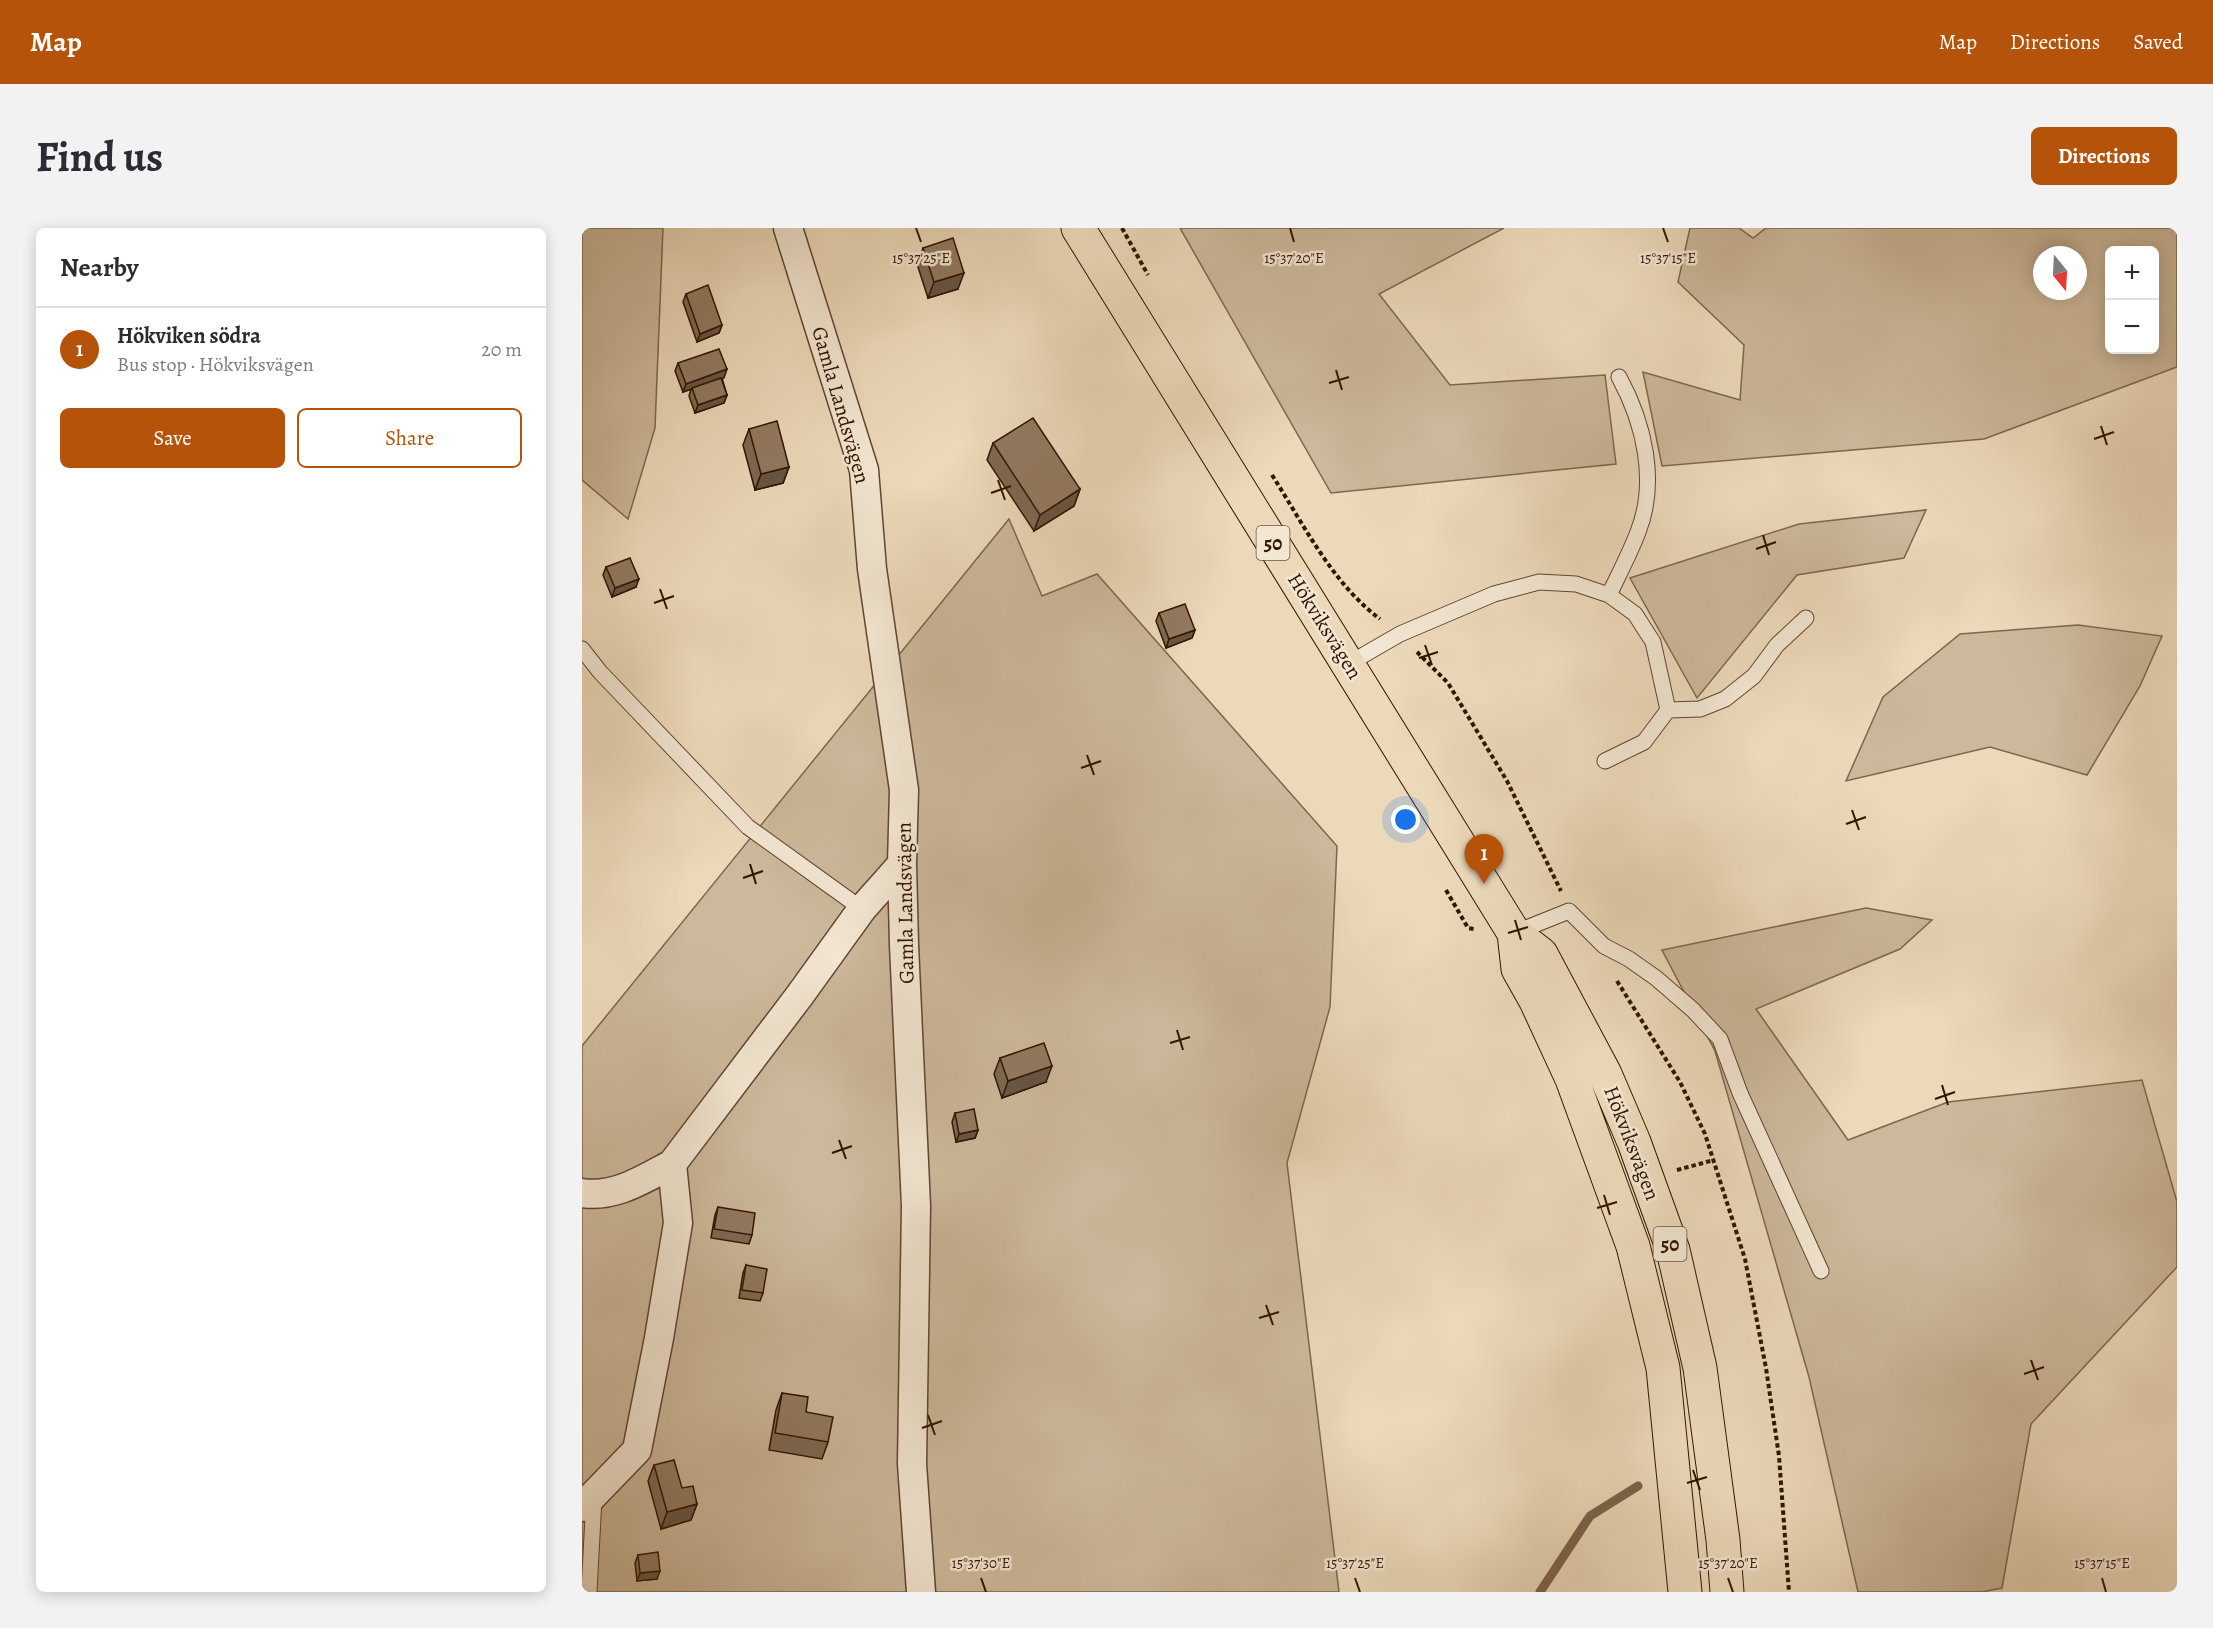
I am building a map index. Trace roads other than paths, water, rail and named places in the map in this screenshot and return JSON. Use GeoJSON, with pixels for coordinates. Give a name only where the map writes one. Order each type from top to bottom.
{"type":"FeatureCollection","features":[{"type":"Feature","properties":{"kind":"main road","name":"Hökviksvägen"},"geometry":{"type":"LineString","coordinates":[[1078,228],[1514,933],[1541,954],[1590,1043],[1633,1138],[1672,1250],[1700,1368],[1724,1540],[1727,1592]]}},
{"type":"Feature","properties":{"kind":"main road","name":"Hökviksvägen"},"geometry":{"type":"LineString","coordinates":[[1514,933],[1518,969],[1536,1001],[1572,1078],[1633,1246],[1663,1368],[1685,1592]]}},
{"type":"Feature","properties":{"kind":"street","name":"Gamla Landsvägen"},"geometry":{"type":"LineString","coordinates":[[788,228],[864,470],[872,569],[904,790],[902,864],[916,1206],[912,1464],[921,1592]]}},
{"type":"Feature","properties":{"kind":"street"},"geometry":{"type":"LineString","coordinates":[[582,1193],[591,1194],[624,1189],[672,1164],[862,909],[902,864]]}},
{"type":"Feature","properties":{"kind":"street"},"geometry":{"type":"LineString","coordinates":[[588,1501],[636,1450],[659,1338],[678,1223],[672,1164]]}},
{"type":"Feature","properties":{"kind":"lane"},"geometry":{"type":"LineString","coordinates":[[1609,595],[1639,531],[1647,502],[1648,471],[1645,443],[1619,377]]}},
{"type":"Feature","properties":{"kind":"lane"},"geometry":{"type":"LineString","coordinates":[[1348,664],[1400,634],[1505,591],[1539,582],[1576,584],[1609,595],[1635,614],[1653,642],[1668,710],[1644,742],[1605,761]]}},
{"type":"Feature","properties":{"kind":"lane"},"geometry":{"type":"LineString","coordinates":[[1668,710],[1700,710],[1725,699],[1754,676],[1777,645],[1806,618]]}},
{"type":"Feature","properties":{"kind":"lane"},"geometry":{"type":"LineString","coordinates":[[582,649],[600,672],[748,827],[862,909]]}},
{"type":"Feature","properties":{"kind":"lane"},"geometry":{"type":"LineString","coordinates":[[1514,933],[1569,911],[1604,946],[1638,965],[1693,1010],[1719,1039],[1740,1093],[1821,1271]]}},
{"type":"Feature","properties":{"kind":"lane"},"geometry":{"type":"LineString","coordinates":[[588,1501],[589,1592]]}},
{"type":"Feature","properties":{"kind":"waterway"},"geometry":{"type":"LineString","coordinates":[[1540,1592],[1590,1516],[1638,1486]]}},
{"type":"Feature","properties":{"kind":"place","name":"Hökviken södra"},"geometry":{"type":"Point","coordinates":[1484,884]}}]}
